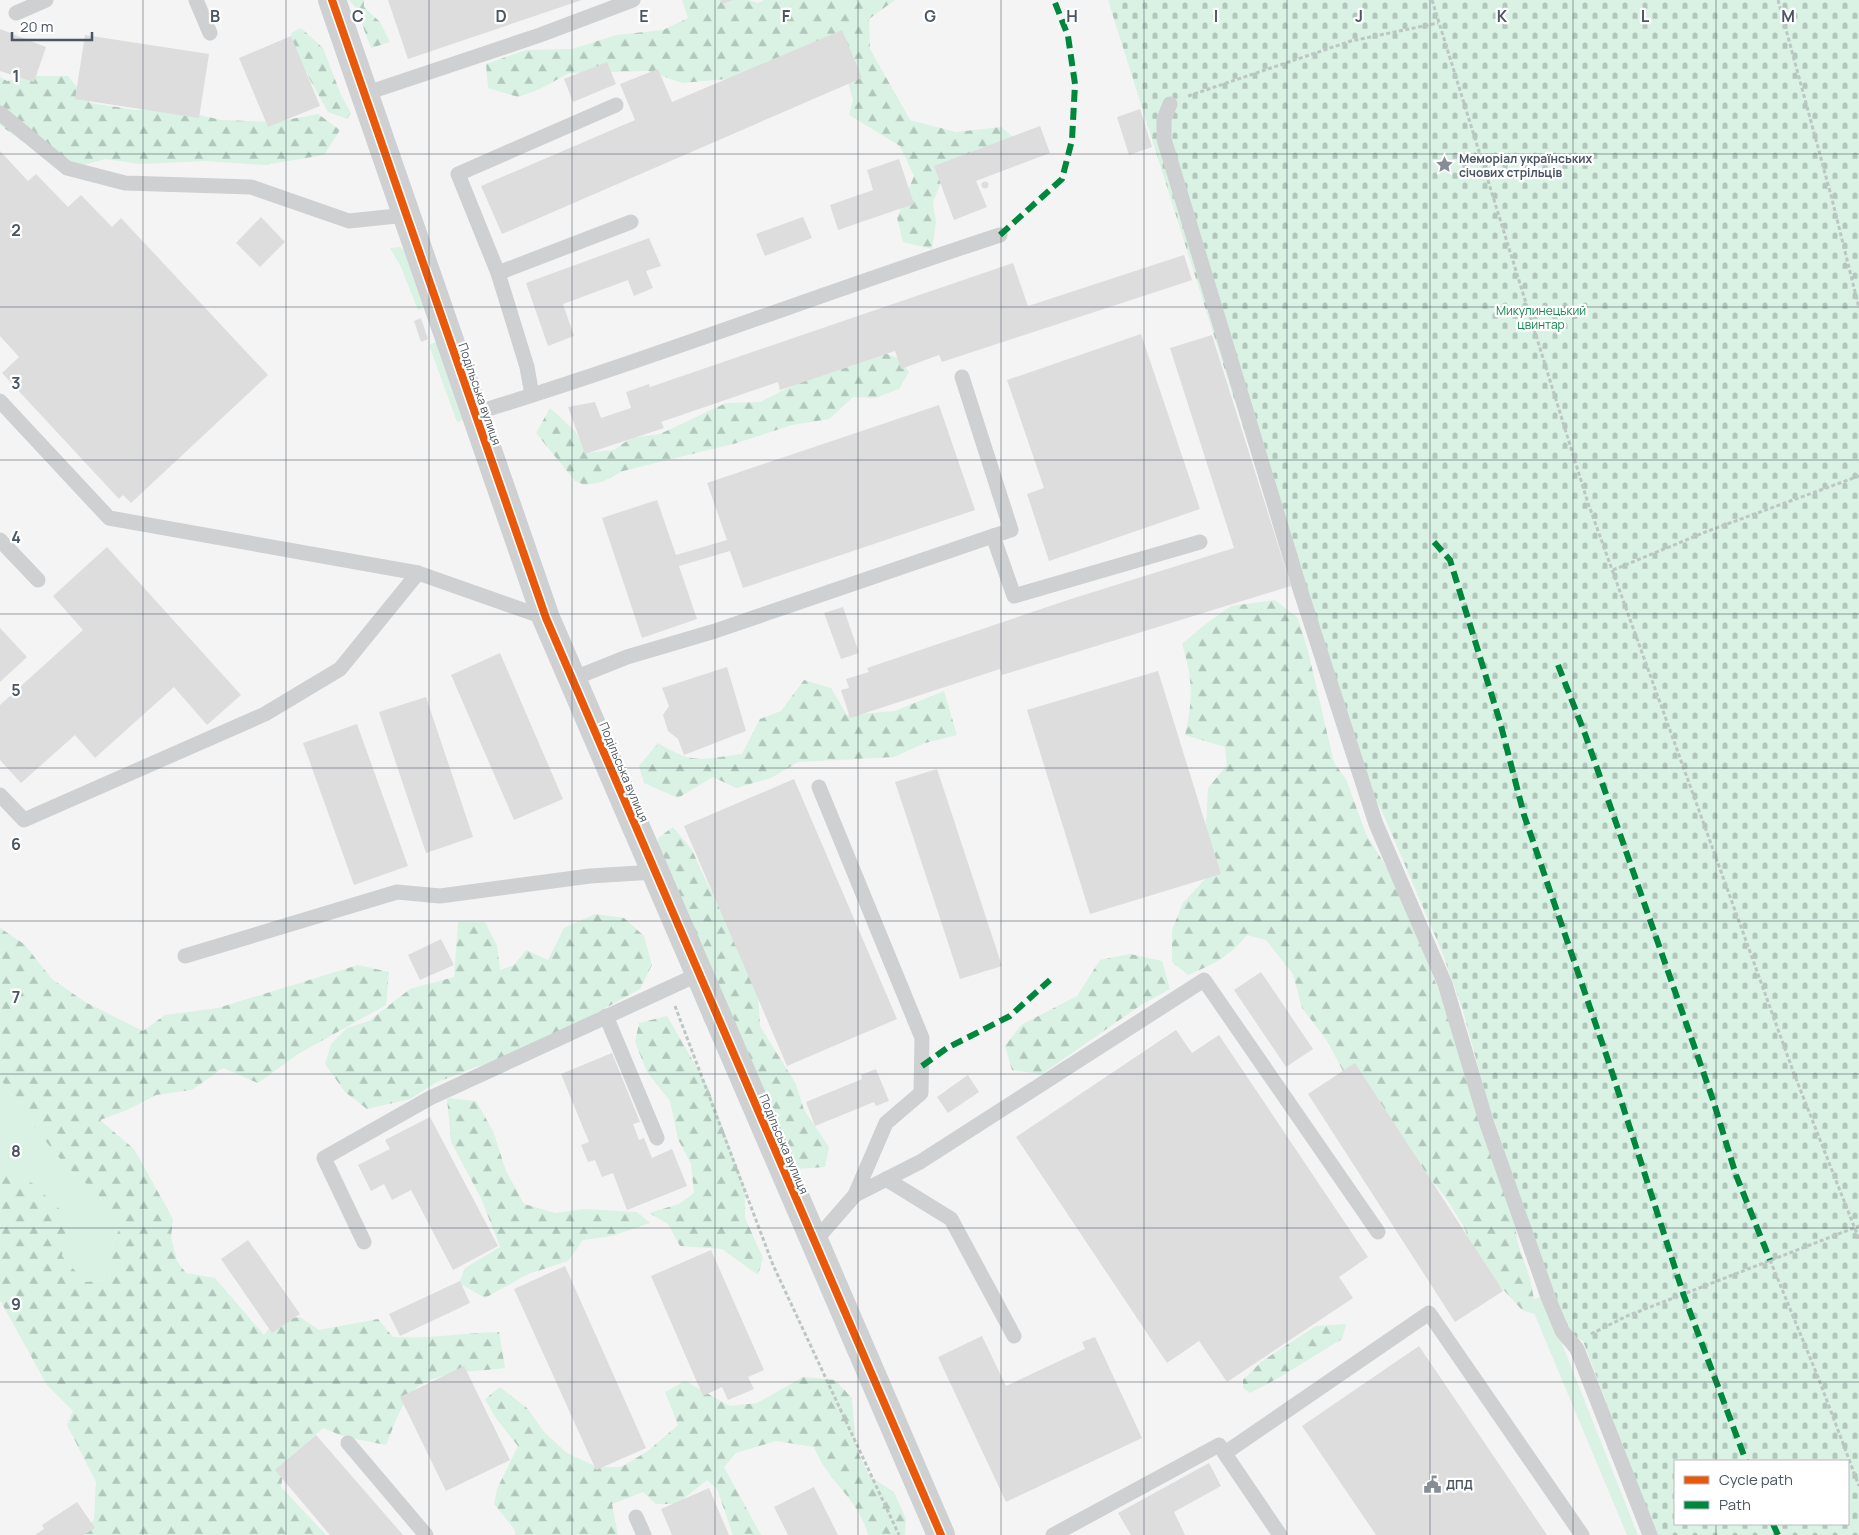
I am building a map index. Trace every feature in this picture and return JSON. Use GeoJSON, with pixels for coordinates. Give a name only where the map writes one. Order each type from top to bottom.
{"type":"FeatureCollection","features":[{"type":"Feature","properties":{"kind":"street","name":"Подільська вулиця"},"geometry":{"type":"LineString","coordinates":[[332,0],[546,618],[941,1535]]}},
{"type":"Feature","properties":{"kind":"lane"},"geometry":{"type":"LineString","coordinates":[[16,13],[46,0]]}},
{"type":"Feature","properties":{"kind":"lane"},"geometry":{"type":"LineString","coordinates":[[196,0],[210,33]]}},
{"type":"Feature","properties":{"kind":"lane"},"geometry":{"type":"LineString","coordinates":[[364,94],[540,35],[633,0]]}},
{"type":"Feature","properties":{"kind":"lane"},"geometry":{"type":"LineString","coordinates":[[1170,104],[1164,119],[1164,139],[1299,586],[1376,824],[1445,984],[1487,1124],[1548,1297],[1562,1332],[1577,1349],[1650,1535]]}},
{"type":"Feature","properties":{"kind":"lane"},"geometry":{"type":"LineString","coordinates":[[532,396],[527,367],[498,273],[458,174],[616,105]]}},
{"type":"Feature","properties":{"kind":"lane"},"geometry":{"type":"LineString","coordinates":[[0,114],[67,168],[125,183],[251,187],[349,221],[406,216]]}},
{"type":"Feature","properties":{"kind":"lane"},"geometry":{"type":"LineString","coordinates":[[498,273],[631,222]]}},
{"type":"Feature","properties":{"kind":"lane"},"geometry":{"type":"LineString","coordinates":[[475,413],[532,396],[1000,234]]}},
{"type":"Feature","properties":{"kind":"lane"},"geometry":{"type":"LineString","coordinates":[[572,678],[627,657],[715,631],[1011,530],[962,377]]}},
{"type":"Feature","properties":{"kind":"lane"},"geometry":{"type":"LineString","coordinates":[[0,401],[109,518],[418,573],[546,618]]}},
{"type":"Feature","properties":{"kind":"lane"},"geometry":{"type":"LineString","coordinates":[[993,536],[1014,596],[1200,542]]}},
{"type":"Feature","properties":{"kind":"lane"},"geometry":{"type":"LineString","coordinates":[[0,540],[38,580]]}},
{"type":"Feature","properties":{"kind":"lane"},"geometry":{"type":"LineString","coordinates":[[0,795],[24,820],[265,714],[340,669],[418,573]]}},
{"type":"Feature","properties":{"kind":"lane"},"geometry":{"type":"LineString","coordinates":[[814,1242],[855,1195],[886,1123],[922,1093],[922,1038],[819,787]]}},
{"type":"Feature","properties":{"kind":"lane"},"geometry":{"type":"LineString","coordinates":[[185,956],[397,892],[440,896],[590,876],[655,872]]}},
{"type":"Feature","properties":{"kind":"lane"},"geometry":{"type":"LineString","coordinates":[[364,1242],[324,1158],[430,1098],[699,974]]}},
{"type":"Feature","properties":{"kind":"lane"},"geometry":{"type":"LineString","coordinates":[[855,1195],[920,1162],[1204,980],[1378,1232]]}},
{"type":"Feature","properties":{"kind":"lane"},"geometry":{"type":"LineString","coordinates":[[606,1016],[657,1138]]}},
{"type":"Feature","properties":{"kind":"lane"},"geometry":{"type":"LineString","coordinates":[[886,1179],[951,1219],[1014,1336]]}},
{"type":"Feature","properties":{"kind":"lane"},"geometry":{"type":"LineString","coordinates":[[1225,1453],[1429,1313],[1582,1535]]}},
{"type":"Feature","properties":{"kind":"lane"},"geometry":{"type":"LineString","coordinates":[[348,1443],[426,1535]]}},
{"type":"Feature","properties":{"kind":"lane"},"geometry":{"type":"LineString","coordinates":[[1053,1535],[1219,1445],[1280,1535]]}},
{"type":"Feature","properties":{"kind":"lane"},"geometry":{"type":"LineString","coordinates":[[636,1517],[644,1535]]}},
{"type":"Feature","properties":{"kind":"path"},"geometry":{"type":"LineString","coordinates":[[1432,0],[1588,503],[1614,570],[1786,1053],[1853,1228],[1859,1239]]}},
{"type":"Feature","properties":{"kind":"path"},"geometry":{"type":"LineString","coordinates":[[1778,0],[1859,308]]}},
{"type":"Feature","properties":{"kind":"path"},"geometry":{"type":"LineString","coordinates":[[1170,104],[1351,41],[1438,23]]}},
{"type":"Feature","properties":{"kind":"path"},"geometry":{"type":"LineString","coordinates":[[1614,570],[1708,531],[1859,476]]}},
{"type":"Feature","properties":{"kind":"path"},"geometry":{"type":"LineString","coordinates":[[668,987],[773,1265],[899,1535]]}},
{"type":"Feature","properties":{"kind":"path"},"geometry":{"type":"LineString","coordinates":[[1577,1349],[1588,1335],[1627,1316],[1859,1226]]}},
{"type":"Feature","properties":{"kind":"path"},"geometry":{"type":"LineString","coordinates":[[1770,1260],[1818,1377],[1859,1486]]}},
{"type":"Feature","properties":{"kind":"green space"},"geometry":{"type":"Polygon","coordinates":[[[349,0],[364,0],[364,7],[380,22],[390,42],[371,48],[356,8],[349,0]]]}},
{"type":"Feature","properties":{"kind":"green space"},"geometry":{"type":"Polygon","coordinates":[[[682,0],[748,0],[758,3],[764,0],[895,0],[869,19],[870,49],[910,120],[956,132],[1001,127],[1017,140],[945,173],[933,202],[936,222],[932,249],[903,242],[897,218],[914,176],[900,146],[849,115],[853,100],[844,68],[682,83],[648,71],[569,73],[540,89],[518,97],[488,88],[486,64],[526,50],[572,49],[616,35],[663,30],[688,18],[682,0]]]}},
{"type":"Feature","properties":{"kind":"green space","name":"Микулинецький цвинтар"},"geometry":{"type":"Polygon","coordinates":[[[1108,0],[1859,0],[1859,1535],[1657,1535],[1583,1341],[1570,1334],[1535,1242],[1487,1099],[1463,1011],[1442,952],[1385,818],[1336,722],[1108,0]]]}},
{"type":"Feature","properties":{"kind":"green space"},"geometry":{"type":"Polygon","coordinates":[[[301,28],[323,48],[341,95],[351,113],[347,119],[328,112],[295,53],[291,33],[301,28]]]}},
{"type":"Feature","properties":{"kind":"green space"},"geometry":{"type":"Polygon","coordinates":[[[34,76],[68,76],[90,103],[136,110],[175,109],[221,120],[275,122],[318,114],[340,130],[324,155],[264,165],[206,161],[140,164],[105,159],[63,171],[0,125],[0,77],[7,81],[34,76]]]}},
{"type":"Feature","properties":{"kind":"green space"},"geometry":{"type":"Polygon","coordinates":[[[400,247],[406,252],[427,307],[418,310],[401,267],[390,248],[400,247]]]}},
{"type":"Feature","properties":{"kind":"green space"},"geometry":{"type":"Polygon","coordinates":[[[439,341],[466,419],[457,422],[429,345],[439,341]]]}},
{"type":"Feature","properties":{"kind":"green space"},"geometry":{"type":"Polygon","coordinates":[[[877,350],[900,359],[909,372],[899,389],[875,398],[853,397],[829,419],[792,425],[737,443],[623,471],[602,482],[585,485],[575,481],[536,433],[550,408],[575,431],[587,453],[614,450],[631,438],[660,434],[726,403],[760,402],[807,378],[852,366],[877,350]]]}},
{"type":"Feature","properties":{"kind":"green space"},"geometry":{"type":"Polygon","coordinates":[[[1275,600],[1298,618],[1308,651],[1334,763],[1346,779],[1366,834],[1411,907],[1416,934],[1439,991],[1511,1202],[1518,1244],[1530,1278],[1537,1315],[1522,1310],[1478,1262],[1464,1227],[1444,1195],[1352,1088],[1326,1039],[1302,1008],[1293,974],[1266,940],[1247,935],[1220,959],[1188,975],[1172,962],[1172,930],[1183,903],[1217,866],[1206,828],[1208,788],[1227,765],[1225,747],[1185,735],[1191,689],[1186,656],[1182,644],[1231,606],[1275,600]]]}},
{"type":"Feature","properties":{"kind":"green space"},"geometry":{"type":"Polygon","coordinates":[[[804,680],[831,688],[847,715],[895,711],[944,691],[957,735],[925,743],[894,757],[798,762],[771,778],[736,788],[713,777],[678,798],[644,783],[639,766],[658,743],[680,755],[698,759],[742,754],[760,719],[781,711],[804,680]]]}},
{"type":"Feature","properties":{"kind":"green space"},"geometry":{"type":"Polygon","coordinates":[[[673,827],[692,850],[708,885],[728,919],[758,994],[760,1026],[796,1084],[804,1110],[829,1147],[825,1167],[796,1169],[724,1060],[703,1019],[702,992],[708,959],[657,875],[658,838],[673,827]]]}},
{"type":"Feature","properties":{"kind":"green space"},"geometry":{"type":"Polygon","coordinates":[[[595,914],[624,918],[644,936],[652,965],[640,989],[522,1054],[476,1067],[435,1083],[410,1099],[367,1109],[345,1092],[325,1064],[331,1044],[347,1028],[369,1021],[410,989],[454,977],[458,922],[485,922],[497,946],[500,970],[514,965],[526,950],[548,960],[564,928],[595,914]]]}},
{"type":"Feature","properties":{"kind":"green space"},"geometry":{"type":"Polygon","coordinates":[[[0,928],[24,944],[52,979],[85,1002],[143,1031],[165,1015],[218,1008],[358,965],[389,972],[386,1005],[298,1054],[258,1083],[223,1068],[192,1090],[156,1095],[127,1110],[100,1120],[134,1149],[173,1219],[171,1237],[177,1261],[186,1273],[215,1278],[264,1335],[275,1320],[300,1317],[319,1330],[378,1319],[393,1337],[499,1332],[505,1368],[448,1375],[426,1382],[416,1388],[407,1398],[386,1445],[345,1437],[323,1428],[285,1462],[281,1487],[326,1535],[81,1535],[94,1519],[96,1482],[67,1425],[73,1411],[47,1385],[0,1300],[0,1163],[32,1183],[68,1217],[62,1256],[85,1282],[109,1280],[113,1242],[119,1230],[98,1194],[66,1166],[26,1117],[0,1078],[0,928]]]}},
{"type":"Feature","properties":{"kind":"green space"},"geometry":{"type":"Polygon","coordinates":[[[1130,954],[1162,961],[1170,989],[1141,1005],[1042,1074],[1012,1070],[1005,1046],[1021,1025],[1077,996],[1100,960],[1130,954]]]}},
{"type":"Feature","properties":{"kind":"green space"},"geometry":{"type":"Polygon","coordinates":[[[667,1016],[708,1087],[745,1189],[745,1218],[763,1258],[758,1275],[722,1249],[680,1246],[668,1224],[649,1213],[679,1204],[694,1193],[691,1164],[678,1139],[670,1101],[647,1072],[635,1042],[639,1023],[667,1016]]]}},
{"type":"Feature","properties":{"kind":"green space"},"geometry":{"type":"Polygon","coordinates":[[[0,1078],[26,1117],[66,1166],[98,1194],[119,1230],[113,1242],[109,1280],[85,1282],[62,1256],[32,1183],[0,1163],[0,1078]]]}},
{"type":"Feature","properties":{"kind":"green space"},"geometry":{"type":"Polygon","coordinates":[[[447,1098],[476,1101],[493,1131],[506,1171],[524,1204],[555,1213],[584,1209],[637,1212],[650,1223],[612,1236],[583,1240],[568,1261],[528,1274],[485,1298],[459,1283],[465,1268],[500,1247],[481,1198],[451,1142],[447,1098]]]}},
{"type":"Feature","properties":{"kind":"green space"},"geometry":{"type":"Polygon","coordinates":[[[1543,1296],[1638,1535],[1627,1535],[1529,1301],[1543,1296]]]}},
{"type":"Feature","properties":{"kind":"green space"},"geometry":{"type":"Polygon","coordinates":[[[1346,1324],[1342,1339],[1250,1393],[1243,1388],[1243,1380],[1261,1362],[1316,1326],[1346,1324]]]}},
{"type":"Feature","properties":{"kind":"green space"},"geometry":{"type":"Polygon","coordinates":[[[803,1377],[835,1380],[852,1398],[856,1448],[869,1476],[894,1492],[906,1519],[905,1535],[868,1535],[857,1510],[827,1471],[814,1447],[776,1441],[736,1453],[724,1467],[761,1535],[733,1535],[717,1489],[707,1480],[677,1504],[656,1504],[643,1492],[612,1504],[618,1535],[515,1535],[515,1530],[494,1504],[497,1489],[518,1446],[495,1417],[485,1399],[500,1387],[527,1408],[544,1432],[567,1453],[597,1467],[621,1467],[648,1451],[678,1425],[665,1392],[685,1381],[730,1406],[757,1403],[803,1377]]]}},
{"type":"Feature","properties":{"kind":"building"},"geometry":{"type":"Polygon","coordinates":[[[388,0],[582,0],[408,59],[388,0]]]}},
{"type":"Feature","properties":{"kind":"building"},"geometry":{"type":"Polygon","coordinates":[[[721,0],[733,0],[722,4],[721,0]]]}},
{"type":"Feature","properties":{"kind":"building"},"geometry":{"type":"Polygon","coordinates":[[[0,29],[46,47],[34,82],[0,71],[0,29]]]}},
{"type":"Feature","properties":{"kind":"building"},"geometry":{"type":"Polygon","coordinates":[[[842,30],[862,78],[502,234],[481,186],[635,120],[620,84],[658,69],[672,102],[842,30]]]}},
{"type":"Feature","properties":{"kind":"building"},"geometry":{"type":"Polygon","coordinates":[[[85,35],[209,54],[199,118],[75,99],[85,35]]]}},
{"type":"Feature","properties":{"kind":"building"},"geometry":{"type":"Polygon","coordinates":[[[291,36],[320,106],[268,127],[239,58],[291,36]]]}},
{"type":"Feature","properties":{"kind":"building"},"geometry":{"type":"Polygon","coordinates":[[[607,62],[616,84],[573,102],[564,79],[607,62]]]}},
{"type":"Feature","properties":{"kind":"building"},"geometry":{"type":"Polygon","coordinates":[[[1140,109],[1152,147],[1129,155],[1117,117],[1140,109]]]}},
{"type":"Feature","properties":{"kind":"building"},"geometry":{"type":"Polygon","coordinates":[[[1040,126],[1050,153],[976,181],[987,207],[954,220],[934,166],[1040,126]]]}},
{"type":"Feature","properties":{"kind":"building"},"geometry":{"type":"Polygon","coordinates":[[[0,151],[28,181],[36,174],[68,207],[81,195],[112,227],[121,218],[268,375],[131,503],[123,495],[119,499],[2,373],[19,357],[0,336],[0,151]]]}},
{"type":"Feature","properties":{"kind":"building"},"geometry":{"type":"Polygon","coordinates":[[[899,159],[914,204],[838,230],[830,205],[873,190],[867,170],[899,159]]]}},
{"type":"Feature","properties":{"kind":"building"},"geometry":{"type":"Polygon","coordinates":[[[985,181],[989,185],[985,189],[981,185],[985,181]]]}},
{"type":"Feature","properties":{"kind":"building"},"geometry":{"type":"Polygon","coordinates":[[[261,217],[285,242],[260,267],[236,243],[261,217]]]}},
{"type":"Feature","properties":{"kind":"building"},"geometry":{"type":"Polygon","coordinates":[[[803,217],[812,238],[765,256],[756,234],[803,217]]]}},
{"type":"Feature","properties":{"kind":"building"},"geometry":{"type":"Polygon","coordinates":[[[649,238],[661,266],[646,271],[653,288],[634,296],[628,280],[563,304],[574,336],[548,346],[526,283],[649,238]]]}},
{"type":"Feature","properties":{"kind":"building"},"geometry":{"type":"Polygon","coordinates":[[[1184,255],[1192,280],[1186,282],[942,362],[939,355],[901,369],[895,351],[780,390],[778,382],[661,422],[664,428],[585,454],[568,407],[595,402],[601,418],[631,408],[626,392],[649,384],[650,387],[1013,263],[1028,306],[1184,255]]]}},
{"type":"Feature","properties":{"kind":"building"},"geometry":{"type":"Polygon","coordinates":[[[421,318],[428,339],[421,342],[414,321],[421,318]]]}},
{"type":"Feature","properties":{"kind":"building"},"geometry":{"type":"Polygon","coordinates":[[[1141,334],[1200,509],[1049,561],[1027,494],[1044,488],[1007,380],[1141,334]]]}},
{"type":"Feature","properties":{"kind":"building"},"geometry":{"type":"Polygon","coordinates":[[[1212,335],[1291,586],[1002,675],[1000,669],[850,718],[841,690],[849,688],[846,679],[869,672],[867,668],[1071,599],[1234,548],[1170,348],[1212,335]]]}},
{"type":"Feature","properties":{"kind":"building"},"geometry":{"type":"Polygon","coordinates":[[[939,405],[975,510],[743,588],[730,551],[679,566],[697,619],[642,638],[602,518],[657,500],[676,555],[727,540],[707,483],[939,405]]]}},
{"type":"Feature","properties":{"kind":"building"},"geometry":{"type":"Polygon","coordinates":[[[107,547],[241,695],[207,725],[174,687],[95,758],[75,735],[21,783],[0,760],[0,705],[83,630],[53,596],[107,547]]]}},
{"type":"Feature","properties":{"kind":"building"},"geometry":{"type":"Polygon","coordinates":[[[843,607],[859,653],[841,659],[824,613],[843,607]]]}},
{"type":"Feature","properties":{"kind":"building"},"geometry":{"type":"Polygon","coordinates":[[[0,628],[27,657],[0,682],[0,628]]]}},
{"type":"Feature","properties":{"kind":"building"},"geometry":{"type":"Polygon","coordinates":[[[500,653],[563,799],[514,820],[451,675],[500,653]]]}},
{"type":"Feature","properties":{"kind":"building"},"geometry":{"type":"Polygon","coordinates":[[[727,667],[746,731],[684,755],[678,739],[668,731],[663,715],[669,706],[662,688],[727,667]]]}},
{"type":"Feature","properties":{"kind":"building"},"geometry":{"type":"Polygon","coordinates":[[[1158,671],[1221,874],[1090,914],[1027,710],[1158,671]]]}},
{"type":"Feature","properties":{"kind":"building"},"geometry":{"type":"Polygon","coordinates":[[[426,697],[473,837],[426,853],[379,712],[426,697]]]}},
{"type":"Feature","properties":{"kind":"building"},"geometry":{"type":"Polygon","coordinates":[[[357,724],[408,866],[354,885],[303,743],[357,724]]]}},
{"type":"Feature","properties":{"kind":"building"},"geometry":{"type":"Polygon","coordinates":[[[937,769],[1002,966],[960,979],[895,782],[937,769]]]}},
{"type":"Feature","properties":{"kind":"building"},"geometry":{"type":"Polygon","coordinates":[[[794,779],[897,1019],[787,1066],[684,826],[794,779]]]}},
{"type":"Feature","properties":{"kind":"building"},"geometry":{"type":"Polygon","coordinates":[[[441,939],[454,965],[420,980],[408,955],[441,939]]]}},
{"type":"Feature","properties":{"kind":"building"},"geometry":{"type":"Polygon","coordinates":[[[1261,972],[1313,1049],[1286,1067],[1234,990],[1261,972]]]}},
{"type":"Feature","properties":{"kind":"building"},"geometry":{"type":"Polygon","coordinates":[[[1176,1030],[1192,1053],[1219,1035],[1368,1257],[1339,1277],[1353,1298],[1227,1382],[1199,1341],[1167,1363],[1016,1137],[1176,1030]]]}},
{"type":"Feature","properties":{"kind":"building"},"geometry":{"type":"Polygon","coordinates":[[[612,1053],[640,1122],[633,1124],[639,1140],[644,1138],[652,1158],[672,1149],[687,1186],[627,1210],[613,1173],[602,1177],[595,1160],[588,1162],[581,1145],[589,1142],[561,1074],[612,1053]]]}},
{"type":"Feature","properties":{"kind":"building"},"geometry":{"type":"Polygon","coordinates":[[[1355,1063],[1503,1291],[1455,1322],[1308,1094],[1355,1063]]]}},
{"type":"Feature","properties":{"kind":"building"},"geometry":{"type":"Polygon","coordinates":[[[876,1069],[889,1101],[876,1106],[874,1102],[815,1126],[806,1102],[862,1079],[861,1075],[876,1069]]]}},
{"type":"Feature","properties":{"kind":"building"},"geometry":{"type":"Polygon","coordinates":[[[968,1075],[979,1092],[948,1113],[937,1097],[968,1075]]]}},
{"type":"Feature","properties":{"kind":"building"},"geometry":{"type":"Polygon","coordinates":[[[430,1117],[498,1246],[453,1270],[411,1190],[392,1200],[384,1184],[371,1191],[358,1165],[390,1149],[385,1140],[430,1117]]]}},
{"type":"Feature","properties":{"kind":"building"},"geometry":{"type":"Polygon","coordinates":[[[248,1240],[300,1314],[272,1333],[221,1259],[248,1240]]]}},
{"type":"Feature","properties":{"kind":"building"},"geometry":{"type":"Polygon","coordinates":[[[711,1250],[764,1370],[748,1377],[754,1389],[728,1400],[722,1387],[703,1396],[651,1276],[711,1250]]]}},
{"type":"Feature","properties":{"kind":"building"},"geometry":{"type":"Polygon","coordinates":[[[565,1266],[646,1448],[596,1470],[514,1289],[565,1266]]]}},
{"type":"Feature","properties":{"kind":"building"},"geometry":{"type":"Polygon","coordinates":[[[460,1281],[470,1303],[400,1336],[389,1314],[460,1281]]]}},
{"type":"Feature","properties":{"kind":"building"},"geometry":{"type":"Polygon","coordinates":[[[982,1336],[1006,1386],[1085,1349],[1082,1342],[1095,1337],[1142,1438],[1006,1502],[938,1357],[982,1336]]]}},
{"type":"Feature","properties":{"kind":"building"},"geometry":{"type":"Polygon","coordinates":[[[1419,1346],[1547,1535],[1376,1535],[1302,1426],[1419,1346]]]}},
{"type":"Feature","properties":{"kind":"building"},"geometry":{"type":"Polygon","coordinates":[[[464,1366],[510,1460],[446,1491],[400,1397],[464,1366]]]}},
{"type":"Feature","properties":{"kind":"building"},"geometry":{"type":"Polygon","coordinates":[[[316,1435],[403,1535],[330,1535],[275,1470],[316,1435]]]}},
{"type":"Feature","properties":{"kind":"building"},"geometry":{"type":"Polygon","coordinates":[[[1209,1463],[1221,1486],[1174,1512],[1185,1535],[1131,1535],[1118,1513],[1209,1463]]]}},
{"type":"Feature","properties":{"kind":"building"},"geometry":{"type":"Polygon","coordinates":[[[814,1487],[838,1535],[788,1535],[774,1507],[814,1487]]]}},
{"type":"Feature","properties":{"kind":"building"},"geometry":{"type":"Polygon","coordinates":[[[709,1488],[729,1535],[672,1535],[661,1509],[709,1488]]]}},
{"type":"Feature","properties":{"kind":"building"},"geometry":{"type":"Polygon","coordinates":[[[77,1502],[95,1528],[84,1535],[35,1535],[44,1529],[42,1525],[77,1502]]]}},
{"type":"Feature","properties":{"kind":"marked path"},"geometry":{"type":"LineString","coordinates":[[1000,235],[1062,179],[1072,140],[1075,84],[1068,36],[1054,0]]}},
{"type":"Feature","properties":{"kind":"marked path"},"geometry":{"type":"LineString","coordinates":[[1434,542],[1450,560],[1500,722],[1524,815],[1609,1063],[1684,1296],[1746,1460]]}},
{"type":"Feature","properties":{"kind":"marked path"},"geometry":{"type":"LineString","coordinates":[[1558,665],[1585,734],[1713,1100],[1736,1175],[1770,1260]]}},
{"type":"Feature","properties":{"kind":"marked path"},"geometry":{"type":"LineString","coordinates":[[922,1066],[947,1048],[1010,1016],[1050,980]]}},
{"type":"Feature","properties":{"kind":"marked path"},"geometry":{"type":"LineString","coordinates":[[1773,1525],[1778,1535]]}},
{"type":"Feature","properties":{"kind":"cycle path"},"geometry":{"type":"LineString","coordinates":[[332,0],[546,618],[941,1535]]}},
{"type":"Feature","properties":{"kind":"place","name":"Меморіал українських січових стрільців"},"geometry":{"type":"Point","coordinates":[1445,165]}},
{"type":"Feature","properties":{"kind":"place","name":"ДПД"},"geometry":{"type":"Point","coordinates":[1432,1484]}}]}
